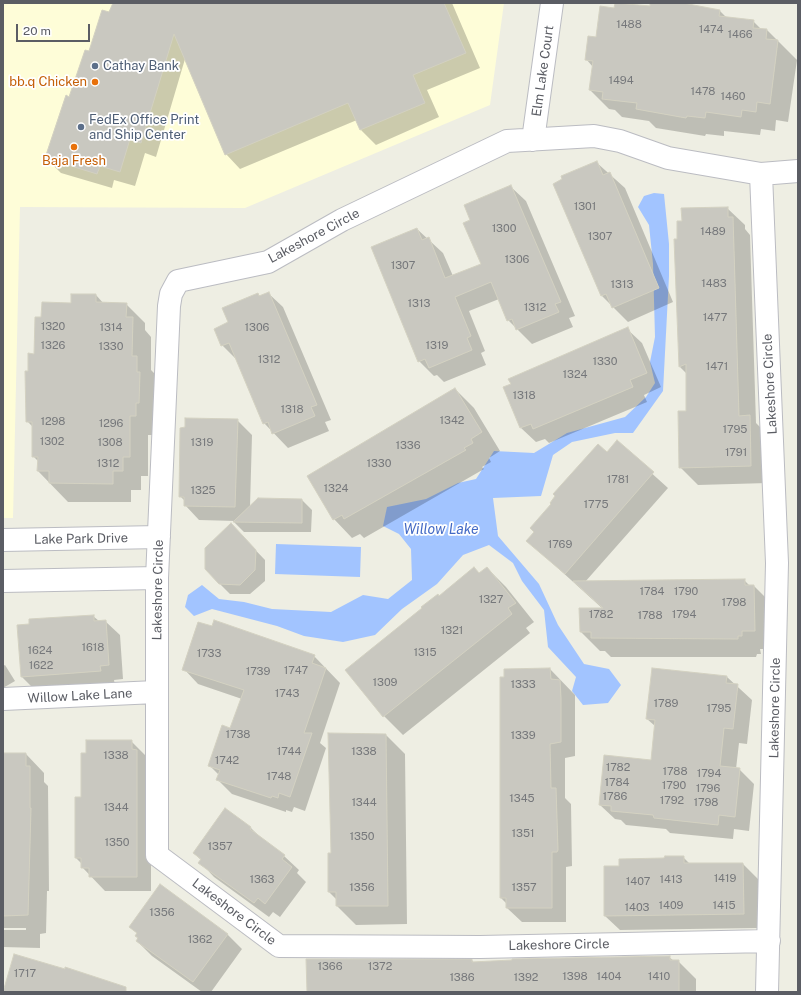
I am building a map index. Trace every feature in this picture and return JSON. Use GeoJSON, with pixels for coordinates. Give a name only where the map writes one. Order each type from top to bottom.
{"type":"FeatureCollection","features":[{"type":"Feature","properties":{"kind":"street","name":"Elm Lake Court"},"geometry":{"type":"LineString","coordinates":[[534,140],[552,3]]}},
{"type":"Feature","properties":{"kind":"street","name":"Lakeshore Circle"},"geometry":{"type":"LineString","coordinates":[[594,136],[620,141],[668,158],[761,174],[778,562],[769,942],[465,947],[279,946],[157,854],[157,578],[169,306],[172,294],[178,281],[268,262],[342,220],[507,141],[534,140],[594,136]]}},
{"type":"Feature","properties":{"kind":"street"},"geometry":{"type":"LineString","coordinates":[[761,174],[798,171]]}},
{"type":"Feature","properties":{"kind":"street","name":"Lake Park Drive"},"geometry":{"type":"LineString","coordinates":[[3,540],[159,537]]}},
{"type":"Feature","properties":{"kind":"street"},"geometry":{"type":"LineString","coordinates":[[3,581],[157,578]]}},
{"type":"Feature","properties":{"kind":"street","name":"Willow Lake Lane"},"geometry":{"type":"LineString","coordinates":[[3,699],[156,692]]}},
{"type":"Feature","properties":{"kind":"street"},"geometry":{"type":"LineString","coordinates":[[767,992],[769,942]]}},
{"type":"Feature","properties":{"kind":"shaded area"},"geometry":{"type":"Polygon","coordinates":[[[3,3],[504,3],[490,105],[245,208],[20,207],[13,518],[3,518],[3,3]]]}},
{"type":"Feature","properties":{"kind":"water","name":"Willow Lake"},"geometry":{"type":"Polygon","coordinates":[[[654,193],[664,194],[669,244],[669,276],[663,391],[633,433],[615,433],[572,442],[553,455],[541,496],[493,498],[498,536],[539,584],[558,625],[584,664],[609,669],[621,685],[608,703],[583,705],[572,691],[576,677],[548,647],[544,610],[522,581],[513,563],[489,545],[463,555],[437,584],[402,609],[375,635],[343,642],[304,636],[277,626],[212,609],[194,616],[185,607],[188,595],[202,585],[219,599],[244,602],[272,609],[331,612],[363,595],[388,599],[412,580],[411,549],[399,534],[383,526],[387,507],[426,499],[458,483],[476,479],[494,451],[534,453],[567,433],[625,417],[646,397],[655,383],[650,362],[655,337],[653,264],[649,225],[638,207],[644,196],[654,193]]]}},
{"type":"Feature","properties":{"kind":"water"},"geometry":{"type":"Polygon","coordinates":[[[276,544],[361,547],[360,577],[275,574],[276,544]]]}},
{"type":"Feature","properties":{"kind":"building"},"geometry":{"type":"Polygon","coordinates":[[[113,3],[444,3],[466,53],[413,75],[425,103],[360,130],[348,103],[225,155],[174,34],[141,143],[130,139],[120,172],[100,166],[97,174],[45,158],[66,95],[69,97],[85,50],[89,51],[102,10],[109,12],[113,3]]]}},
{"type":"Feature","properties":{"kind":"building"},"geometry":{"type":"Polygon","coordinates":[[[615,3],[650,6],[650,3],[683,3],[720,10],[719,16],[754,20],[753,28],[767,29],[766,39],[778,40],[770,104],[757,102],[756,112],[742,110],[741,117],[706,112],[705,118],[687,116],[686,118],[636,109],[637,103],[602,99],[603,92],[589,90],[593,61],[585,60],[588,36],[596,37],[600,6],[614,8],[615,3]]]}},
{"type":"Feature","properties":{"kind":"building"},"geometry":{"type":"Polygon","coordinates":[[[597,161],[603,175],[610,172],[659,288],[612,308],[606,294],[601,296],[553,184],[562,179],[561,176],[597,161]]]}},
{"type":"Feature","properties":{"kind":"building"},"geometry":{"type":"Polygon","coordinates":[[[511,185],[561,302],[555,304],[559,312],[516,330],[512,319],[507,321],[491,282],[455,297],[471,336],[467,338],[472,350],[429,368],[425,359],[418,362],[371,247],[417,228],[422,240],[429,237],[445,278],[481,264],[463,223],[470,220],[464,205],[511,185]]]}},
{"type":"Feature","properties":{"kind":"building"},"geometry":{"type":"Polygon","coordinates":[[[728,207],[728,217],[733,217],[739,416],[750,415],[751,466],[679,468],[678,411],[686,411],[686,364],[679,367],[674,239],[677,239],[677,221],[682,221],[681,208],[728,207]]]}},
{"type":"Feature","properties":{"kind":"building"},"geometry":{"type":"Polygon","coordinates":[[[269,292],[317,405],[311,407],[315,416],[272,434],[268,422],[263,424],[229,343],[221,346],[214,329],[228,322],[222,308],[258,293],[259,296],[269,292]]]}},
{"type":"Feature","properties":{"kind":"building"},"geometry":{"type":"Polygon","coordinates":[[[71,294],[96,294],[96,302],[127,303],[126,317],[133,317],[132,356],[137,356],[137,372],[140,372],[139,403],[136,403],[136,416],[130,416],[130,457],[123,457],[123,471],[113,471],[113,484],[49,483],[49,471],[37,471],[38,457],[32,457],[32,422],[26,422],[25,371],[28,371],[28,353],[34,354],[35,317],[41,317],[42,302],[71,303],[71,294]]]}},
{"type":"Feature","properties":{"kind":"building"},"geometry":{"type":"Polygon","coordinates":[[[628,327],[647,373],[630,380],[633,387],[533,429],[531,424],[520,428],[503,387],[511,384],[508,379],[628,327]]]}},
{"type":"Feature","properties":{"kind":"building"},"geometry":{"type":"Polygon","coordinates":[[[455,388],[482,432],[471,439],[473,443],[464,448],[466,450],[344,519],[342,515],[333,520],[307,476],[455,388]]]}},
{"type":"Feature","properties":{"kind":"building"},"geometry":{"type":"Polygon","coordinates":[[[185,418],[238,419],[235,507],[184,506],[184,497],[179,497],[180,428],[185,427],[185,418]]]}},
{"type":"Feature","properties":{"kind":"building"},"geometry":{"type":"Polygon","coordinates":[[[617,440],[654,472],[565,574],[526,541],[534,532],[530,528],[551,504],[550,503],[555,496],[553,494],[598,444],[607,452],[617,440]]]}},
{"type":"Feature","properties":{"kind":"building"},"geometry":{"type":"Polygon","coordinates":[[[258,498],[302,499],[302,523],[233,522],[258,498]]]}},
{"type":"Feature","properties":{"kind":"building"},"geometry":{"type":"Polygon","coordinates":[[[231,523],[256,550],[255,570],[240,585],[219,584],[205,569],[205,548],[231,523]]]}},
{"type":"Feature","properties":{"kind":"building"},"geometry":{"type":"Polygon","coordinates":[[[474,567],[479,573],[487,567],[516,603],[508,608],[512,614],[383,717],[345,670],[422,608],[421,607],[438,594],[439,596],[474,567]]]}},
{"type":"Feature","properties":{"kind":"building"},"geometry":{"type":"Polygon","coordinates":[[[745,579],[745,585],[754,585],[755,631],[742,631],[742,636],[738,636],[738,639],[591,638],[591,632],[580,632],[579,608],[603,608],[573,581],[745,579]]]}},
{"type":"Feature","properties":{"kind":"building"},"geometry":{"type":"Polygon","coordinates":[[[94,615],[94,621],[106,620],[109,665],[100,666],[101,671],[21,677],[17,625],[29,624],[29,619],[94,615]]]}},
{"type":"Feature","properties":{"kind":"building"},"geometry":{"type":"Polygon","coordinates":[[[214,620],[315,655],[312,663],[326,668],[304,733],[312,733],[290,797],[279,793],[278,798],[272,796],[271,798],[216,780],[220,770],[208,766],[222,725],[230,728],[244,690],[182,670],[198,622],[212,626],[214,620]]]}},
{"type":"Feature","properties":{"kind":"building"},"geometry":{"type":"Polygon","coordinates":[[[550,668],[551,679],[560,680],[561,698],[561,742],[550,744],[551,788],[556,788],[558,850],[557,852],[552,852],[552,908],[506,908],[506,898],[500,898],[500,677],[504,677],[504,669],[550,668]]]}},
{"type":"Feature","properties":{"kind":"building"},"geometry":{"type":"Polygon","coordinates":[[[652,668],[727,676],[726,683],[738,684],[733,729],[724,728],[720,766],[740,768],[735,817],[719,815],[718,825],[654,818],[653,815],[611,811],[611,806],[599,805],[604,755],[651,760],[655,720],[646,719],[652,668]]]}},
{"type":"Feature","properties":{"kind":"building"},"geometry":{"type":"Polygon","coordinates":[[[328,733],[386,734],[388,906],[336,906],[336,892],[328,892],[328,853],[331,853],[328,733]]]}},
{"type":"Feature","properties":{"kind":"building"},"geometry":{"type":"Polygon","coordinates":[[[86,740],[132,740],[132,749],[137,750],[137,877],[89,877],[89,868],[81,868],[81,858],[75,858],[75,797],[81,797],[81,753],[86,753],[86,740]]]}},
{"type":"Feature","properties":{"kind":"building"},"geometry":{"type":"Polygon","coordinates":[[[3,753],[26,753],[26,766],[30,766],[31,808],[28,915],[3,916],[3,753]]]}},
{"type":"Feature","properties":{"kind":"building"},"geometry":{"type":"Polygon","coordinates":[[[225,808],[285,855],[282,859],[292,867],[265,904],[258,898],[254,903],[198,863],[201,859],[193,853],[225,808]]]}},
{"type":"Feature","properties":{"kind":"building"},"geometry":{"type":"Polygon","coordinates":[[[665,856],[684,856],[684,863],[743,863],[744,914],[604,916],[604,866],[619,866],[619,859],[664,858],[665,856]]]}},
{"type":"Feature","properties":{"kind":"building"},"geometry":{"type":"Polygon","coordinates":[[[160,884],[228,934],[193,982],[136,941],[138,938],[135,936],[137,933],[129,927],[160,884]]]}},
{"type":"Feature","properties":{"kind":"building"},"geometry":{"type":"Polygon","coordinates":[[[14,954],[65,969],[65,967],[126,987],[126,992],[3,992],[14,954]]]}},
{"type":"Feature","properties":{"kind":"building"},"geometry":{"type":"Polygon","coordinates":[[[670,956],[670,960],[679,960],[679,992],[307,992],[306,959],[472,959],[472,962],[512,959],[670,956]]]}},
{"type":"Feature","properties":{"kind":"place","name":"Cathay Bank"},"geometry":{"type":"Point","coordinates":[95,66]}},
{"type":"Feature","properties":{"kind":"place","name":"bb.q Chicken"},"geometry":{"type":"Point","coordinates":[95,82]}},
{"type":"Feature","properties":{"kind":"place","name":"FedEx Office Print and Ship Center"},"geometry":{"type":"Point","coordinates":[81,127]}},
{"type":"Feature","properties":{"kind":"place","name":"Baja Fresh"},"geometry":{"type":"Point","coordinates":[74,147]}}]}
